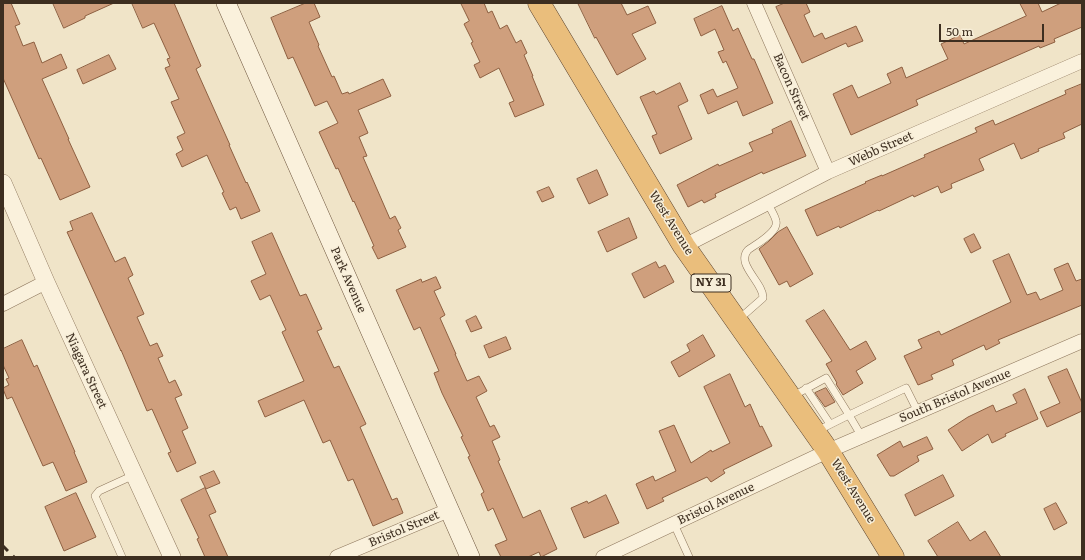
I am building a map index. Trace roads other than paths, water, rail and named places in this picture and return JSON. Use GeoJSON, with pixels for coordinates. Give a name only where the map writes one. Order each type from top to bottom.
{"type":"FeatureCollection","features":[{"type":"Feature","properties":{"kind":"highway","name":"West Avenue"},"geometry":{"type":"LineString","coordinates":[[539,3],[684,246],[737,321],[798,393],[823,428],[828,451],[893,557]]}},
{"type":"Feature","properties":{"kind":"main road","name":"Park Avenue"},"geometry":{"type":"LineString","coordinates":[[226,3],[470,557]]}},
{"type":"Feature","properties":{"kind":"street","name":"Bacon Street"},"geometry":{"type":"LineString","coordinates":[[754,3],[828,172]]}},
{"type":"Feature","properties":{"kind":"street","name":"Webb Street"},"geometry":{"type":"LineString","coordinates":[[684,246],[828,172],[1082,61]]}},
{"type":"Feature","properties":{"kind":"street","name":"Niagara Street"},"geometry":{"type":"LineString","coordinates":[[3,183],[46,282],[171,557]]}},
{"type":"Feature","properties":{"kind":"street"},"geometry":{"type":"LineString","coordinates":[[3,304],[46,282]]}},
{"type":"Feature","properties":{"kind":"street","name":"South Bristol Avenue"},"geometry":{"type":"LineString","coordinates":[[828,451],[1082,341]]}},
{"type":"Feature","properties":{"kind":"street","name":"Bristol Avenue"},"geometry":{"type":"LineString","coordinates":[[603,557],[828,451]]}},
{"type":"Feature","properties":{"kind":"street","name":"Bristol Street"},"geometry":{"type":"LineString","coordinates":[[337,557],[449,510]]}},
{"type":"Feature","properties":{"kind":"lane"},"geometry":{"type":"LineString","coordinates":[[737,321],[763,298],[761,289],[744,258],[746,253],[772,233],[776,226],[776,220],[768,203]]}},
{"type":"Feature","properties":{"kind":"lane"},"geometry":{"type":"LineString","coordinates":[[798,393],[826,378],[862,437]]}},
{"type":"Feature","properties":{"kind":"lane"},"geometry":{"type":"LineString","coordinates":[[823,428],[906,388],[918,412]]}},
{"type":"Feature","properties":{"kind":"lane"},"geometry":{"type":"LineString","coordinates":[[122,557],[96,496],[99,491],[134,475]]}},
{"type":"Feature","properties":{"kind":"lane"},"geometry":{"type":"LineString","coordinates":[[674,524],[689,557]]}},
{"type":"Feature","properties":{"kind":"railway"},"geometry":{"type":"LineString","coordinates":[[3,546],[14,557]]}}]}
